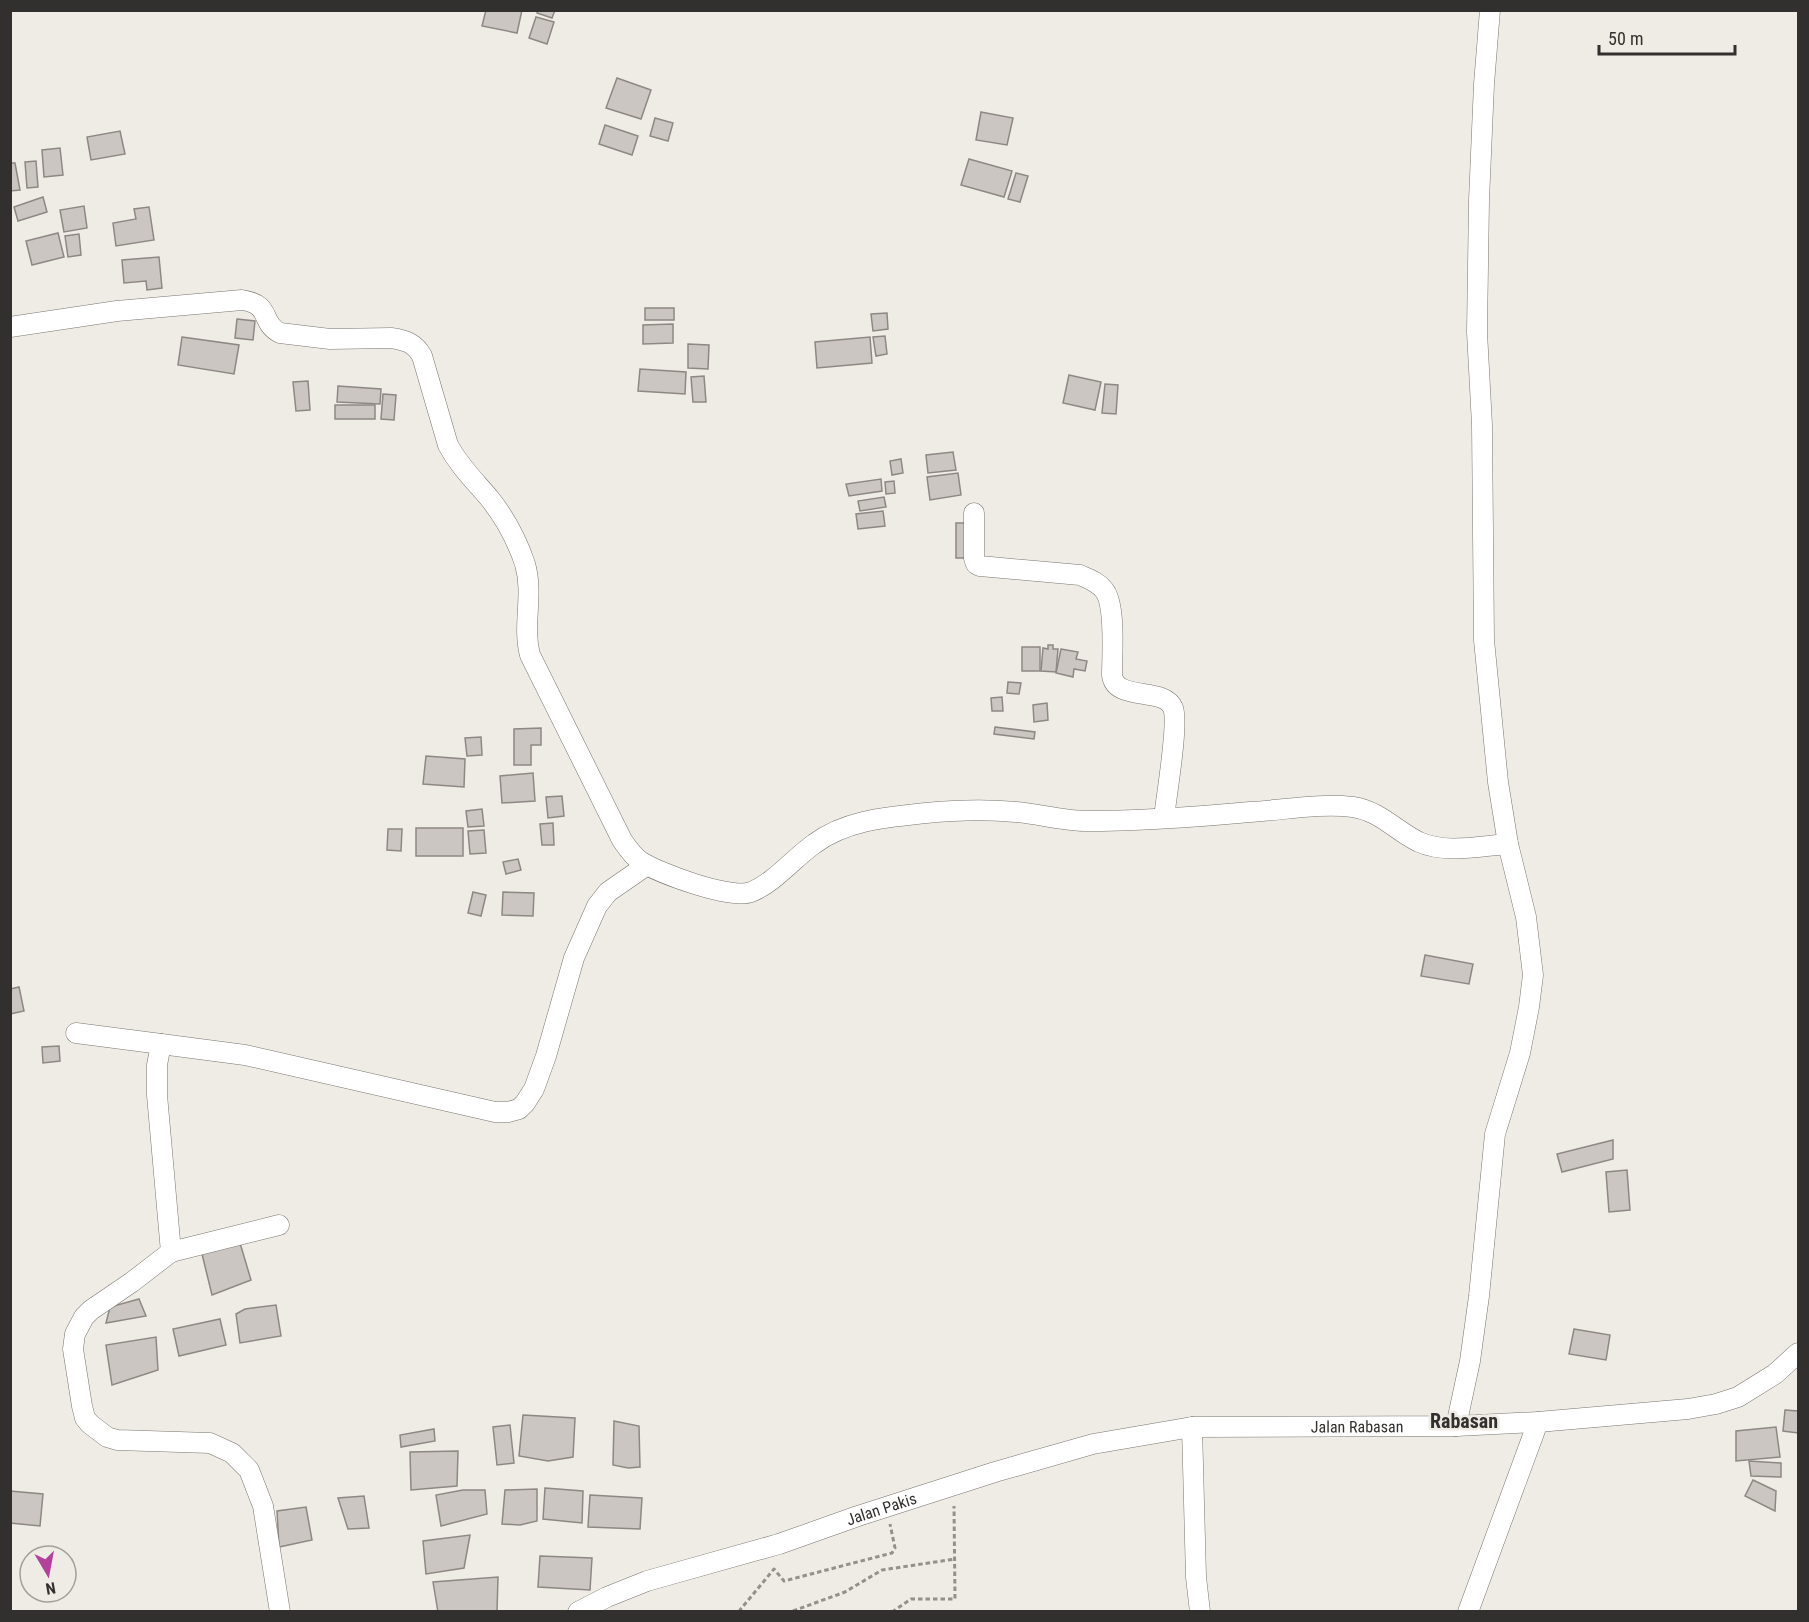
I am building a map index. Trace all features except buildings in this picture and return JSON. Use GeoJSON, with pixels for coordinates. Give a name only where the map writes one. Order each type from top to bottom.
{"type":"FeatureCollection","features":[{"type":"Feature","properties":{"kind":"street"},"geometry":{"type":"LineString","coordinates":[[1456,1426],[1470,1361],[1479,1296],[1495,1134],[1520,1053],[1533,975],[1526,917],[1508,844],[1498,782],[1486,671],[1482,425],[1477,332],[1480,177],[1490,10]]}},
{"type":"Feature","properties":{"kind":"street"},"geometry":{"type":"LineString","coordinates":[[10,327],[117,311],[242,300],[259,305],[273,329],[280,333],[330,339],[391,338],[415,345],[422,356],[448,445],[465,472],[492,501],[511,530],[525,566],[529,591],[526,636],[530,655],[622,840],[631,854],[647,865],[692,883],[721,892],[743,894],[753,892],[815,843],[849,826],[889,816],[958,810],[1013,812],[1082,821],[1164,818],[1315,807],[1352,807],[1374,813],[1411,838],[1437,848],[1508,844]]}},
{"type":"Feature","properties":{"kind":"street"},"geometry":{"type":"LineString","coordinates":[[974,513],[976,564],[1080,575],[1092,580],[1107,595],[1111,607],[1114,683],[1124,690],[1166,699],[1173,708],[1174,731],[1164,818]]}},
{"type":"Feature","properties":{"kind":"street"},"geometry":{"type":"LineString","coordinates":[[76,1033],[245,1055],[495,1112],[515,1111],[525,1103],[534,1089],[546,1056],[574,958],[597,906],[608,892],[647,865]]}},
{"type":"Feature","properties":{"kind":"street"},"geometry":{"type":"LineString","coordinates":[[160,1044],[157,1095],[171,1252]]}},
{"type":"Feature","properties":{"kind":"street"},"geometry":{"type":"LineString","coordinates":[[279,1226],[171,1252],[91,1310],[75,1334],[73,1349],[81,1406],[90,1424],[107,1437],[146,1442],[210,1443],[232,1453],[249,1470],[263,1506],[280,1611]]}},
{"type":"Feature","properties":{"kind":"street","name":"Jalan Rabasan"},"geometry":{"type":"LineString","coordinates":[[1192,1426],[1456,1426],[1538,1422],[1688,1408],[1716,1404],[1738,1397],[1775,1374],[1798,1353]]}},
{"type":"Feature","properties":{"kind":"street"},"geometry":{"type":"LineString","coordinates":[[1468,1611],[1538,1422]]}},
{"type":"Feature","properties":{"kind":"street"},"geometry":{"type":"LineString","coordinates":[[1192,1426],[1196,1577],[1200,1611]]}},
{"type":"Feature","properties":{"kind":"street","name":"Jalan Pakis"},"geometry":{"type":"LineString","coordinates":[[578,1611],[648,1581],[779,1544],[886,1507],[1093,1444],[1192,1426]]}},
{"type":"Feature","properties":{"kind":"path"},"geometry":{"type":"LineString","coordinates":[[892,1611],[911,1599],[955,1599],[954,1486]]}},
{"type":"Feature","properties":{"kind":"path"},"geometry":{"type":"LineString","coordinates":[[741,1611],[774,1569],[784,1581],[892,1553],[895,1548],[886,1507]]}},
{"type":"Feature","properties":{"kind":"path"},"geometry":{"type":"LineString","coordinates":[[792,1611],[845,1592],[882,1570],[955,1559]]}},
{"type":"Feature","properties":{"kind":"district","name":"Rabasan"},"geometry":{"type":"Point","coordinates":[1464,1421]}}]}
